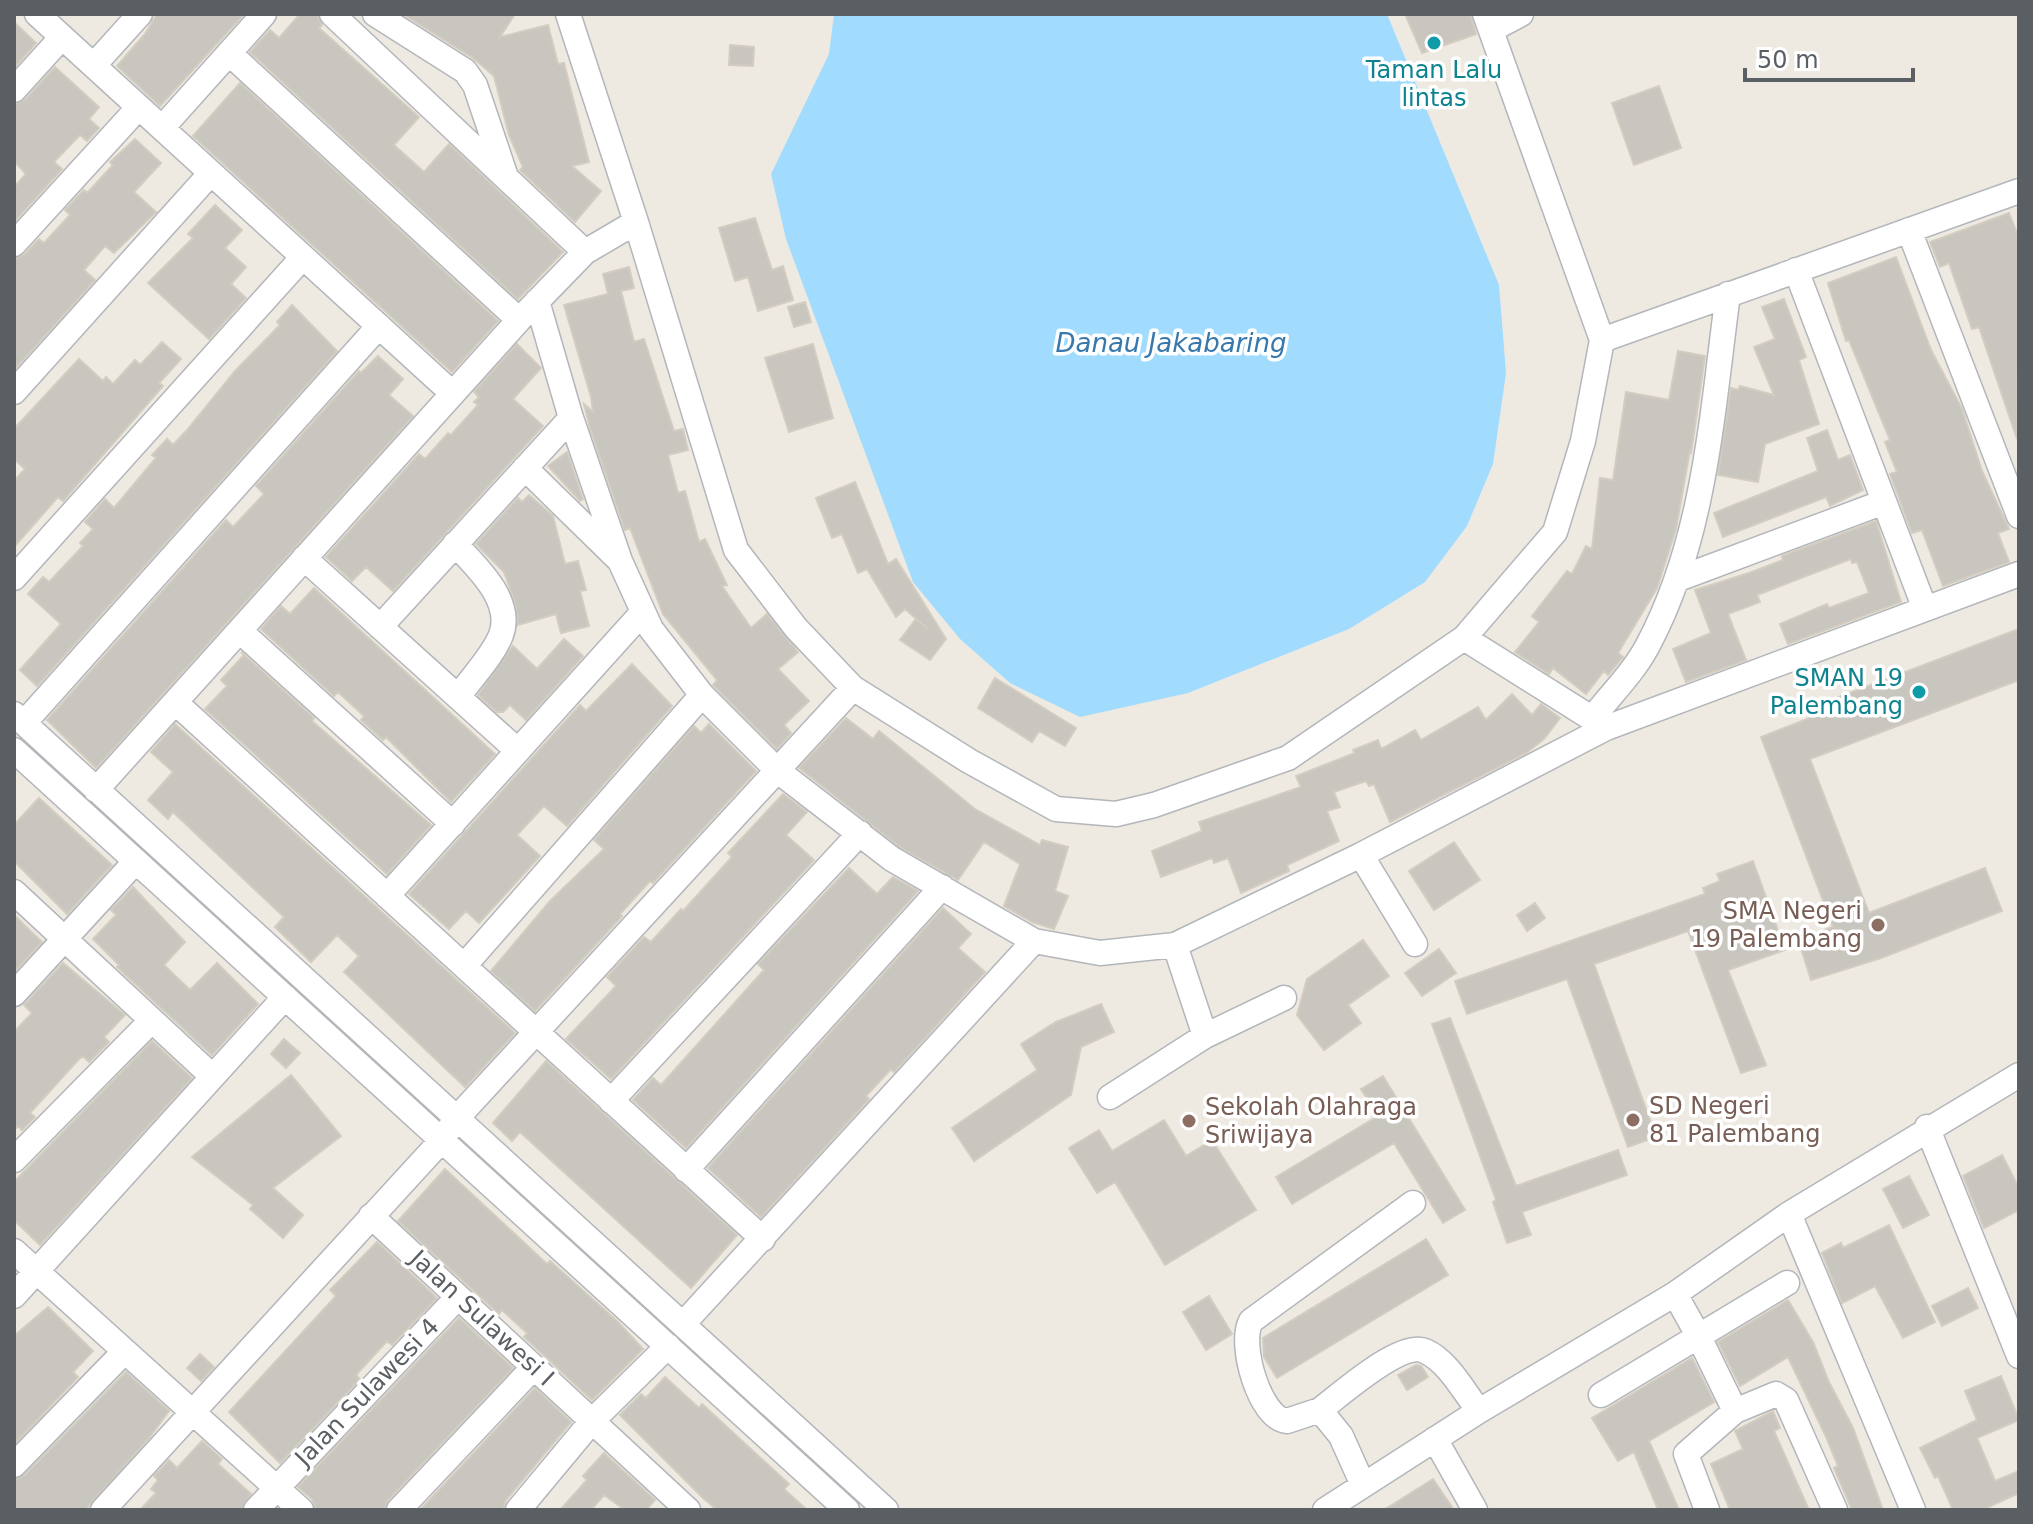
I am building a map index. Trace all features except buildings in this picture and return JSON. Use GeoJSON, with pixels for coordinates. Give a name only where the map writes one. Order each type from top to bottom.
{"type":"FeatureCollection","features":[{"type":"Feature","properties":{"kind":"street"},"geometry":{"type":"LineString","coordinates":[[37,14],[451,392]]}},
{"type":"Feature","properties":{"kind":"street"},"geometry":{"type":"LineString","coordinates":[[94,65],[140,14]]}},
{"type":"Feature","properties":{"kind":"street"},"geometry":{"type":"LineString","coordinates":[[162,128],[264,14]]}},
{"type":"Feature","properties":{"kind":"street"},"geometry":{"type":"LineString","coordinates":[[332,14],[585,252]]}},
{"type":"Feature","properties":{"kind":"street"},"geometry":{"type":"LineString","coordinates":[[375,14],[465,71],[475,85],[507,179]]}},
{"type":"Feature","properties":{"kind":"street"},"geometry":{"type":"LineString","coordinates":[[568,14],[636,222],[736,550],[796,628],[853,688],[969,761],[1056,809],[1116,814],[1154,805],[1288,758],[1464,638],[1555,532],[1583,441],[1602,340],[1488,22],[1521,14]]}},
{"type":"Feature","properties":{"kind":"street"},"geometry":{"type":"LineString","coordinates":[[14,90],[62,37]]}},
{"type":"Feature","properties":{"kind":"street"},"geometry":{"type":"LineString","coordinates":[[229,53],[519,320]]}},
{"type":"Feature","properties":{"kind":"street"},"geometry":{"type":"LineString","coordinates":[[14,244],[139,107]]}},
{"type":"Feature","properties":{"kind":"street"},"geometry":{"type":"LineString","coordinates":[[14,392],[211,173]]}},
{"type":"Feature","properties":{"kind":"street"},"geometry":{"type":"LineString","coordinates":[[1602,340],[2019,191]]}},
{"type":"Feature","properties":{"kind":"street"},"geometry":{"type":"LineString","coordinates":[[96,790],[451,392],[537,301],[585,252],[636,222]]}},
{"type":"Feature","properties":{"kind":"street"},"geometry":{"type":"LineString","coordinates":[[1909,230],[2019,516]]}},
{"type":"Feature","properties":{"kind":"street"},"geometry":{"type":"LineString","coordinates":[[14,578],[303,257]]}},
{"type":"Feature","properties":{"kind":"street"},"geometry":{"type":"LineString","coordinates":[[1796,270],[1925,609]]}},
{"type":"Feature","properties":{"kind":"street"},"geometry":{"type":"LineString","coordinates":[[1599,723],[1647,648],[1678,579],[1701,490],[1728,294]]}},
{"type":"Feature","properties":{"kind":"street"},"geometry":{"type":"LineString","coordinates":[[537,301],[571,418],[620,561],[651,629],[702,695],[778,771],[892,859],[1034,941],[1100,953],[1175,945],[1361,855],[1599,723],[2019,574]]}},
{"type":"Feature","properties":{"kind":"street"},"geometry":{"type":"LineString","coordinates":[[379,326],[19,718],[886,1510]]}},
{"type":"Feature","properties":{"kind":"street"},"geometry":{"type":"LineString","coordinates":[[380,627],[571,418]]}},
{"type":"Feature","properties":{"kind":"street"},"geometry":{"type":"LineString","coordinates":[[525,468],[620,561]]}},
{"type":"Feature","properties":{"kind":"street"},"geometry":{"type":"LineString","coordinates":[[1678,579],[1884,502]]}},
{"type":"Feature","properties":{"kind":"street"},"geometry":{"type":"LineString","coordinates":[[455,544],[490,582],[501,609],[502,634],[458,697]]}},
{"type":"Feature","properties":{"kind":"street"},"geometry":{"type":"LineString","coordinates":[[304,558],[518,751]]}},
{"type":"Feature","properties":{"kind":"street"},"geometry":{"type":"LineString","coordinates":[[387,896],[643,612]]}},
{"type":"Feature","properties":{"kind":"street"},"geometry":{"type":"LineString","coordinates":[[240,631],[453,824]]}},
{"type":"Feature","properties":{"kind":"street"},"geometry":{"type":"LineString","coordinates":[[1464,638],[1599,723]]}},
{"type":"Feature","properties":{"kind":"street"},"geometry":{"type":"LineString","coordinates":[[103,1510],[441,1141],[456,1119],[853,688]]}},
{"type":"Feature","properties":{"kind":"street"},"geometry":{"type":"LineString","coordinates":[[464,966],[702,695]]}},
{"type":"Feature","properties":{"kind":"street"},"geometry":{"type":"LineString","coordinates":[[176,703],[763,1239]]}},
{"type":"Feature","properties":{"kind":"street"},"geometry":{"type":"LineString","coordinates":[[14,750],[847,1510]]}},
{"type":"Feature","properties":{"kind":"street"},"geometry":{"type":"LineString","coordinates":[[611,1101],[860,833]]}},
{"type":"Feature","properties":{"kind":"street"},"geometry":{"type":"LineString","coordinates":[[1361,855],[1415,944]]}},
{"type":"Feature","properties":{"kind":"street"},"geometry":{"type":"LineString","coordinates":[[14,994],[136,861]]}},
{"type":"Feature","properties":{"kind":"street"},"geometry":{"type":"LineString","coordinates":[[686,1170],[942,887]]}},
{"type":"Feature","properties":{"kind":"street"},"geometry":{"type":"LineString","coordinates":[[14,892],[212,1076]]}},
{"type":"Feature","properties":{"kind":"street"},"geometry":{"type":"LineString","coordinates":[[683,1324],[1034,941]]}},
{"type":"Feature","properties":{"kind":"street"},"geometry":{"type":"LineString","coordinates":[[1175,945],[1205,1036]]}},
{"type":"Feature","properties":{"kind":"street"},"geometry":{"type":"LineString","coordinates":[[14,1296],[285,997]]}},
{"type":"Feature","properties":{"kind":"street"},"geometry":{"type":"LineString","coordinates":[[1110,1097],[1205,1036],[1284,998]]}},
{"type":"Feature","properties":{"kind":"street"},"geometry":{"type":"LineString","coordinates":[[14,1160],[152,1020]]}},
{"type":"Feature","properties":{"kind":"street"},"geometry":{"type":"LineString","coordinates":[[1325,1510],[1479,1411],[1675,1294],[1789,1214],[1927,1127],[2019,1075]]}},
{"type":"Feature","properties":{"kind":"street"},"geometry":{"type":"LineString","coordinates":[[1927,1127],[2019,1356]]}},
{"type":"Feature","properties":{"kind":"street"},"geometry":{"type":"LineString","coordinates":[[1413,1203],[1251,1321],[1245,1341],[1248,1365],[1274,1415],[1287,1421],[1320,1410],[1390,1358],[1413,1348],[1427,1351],[1447,1369],[1479,1411]]}},
{"type":"Feature","properties":{"kind":"street"},"geometry":{"type":"LineString","coordinates":[[1789,1214],[1913,1510]]}},
{"type":"Feature","properties":{"kind":"street","name":"Jalan Sulawesi I"},"geometry":{"type":"LineString","coordinates":[[371,1216],[681,1508]]}},
{"type":"Feature","properties":{"kind":"street"},"geometry":{"type":"LineString","coordinates":[[14,1251],[301,1510]]}},
{"type":"Feature","properties":{"kind":"street"},"geometry":{"type":"LineString","coordinates":[[1601,1395],[1787,1283]]}},
{"type":"Feature","properties":{"kind":"street"},"geometry":{"type":"LineString","coordinates":[[1675,1294],[1735,1411]]}},
{"type":"Feature","properties":{"kind":"street","name":"Jalan Sulawesi 4"},"geometry":{"type":"LineString","coordinates":[[256,1510],[458,1297]]}},
{"type":"Feature","properties":{"kind":"street"},"geometry":{"type":"LineString","coordinates":[[518,1510],[592,1421],[668,1346]]}},
{"type":"Feature","properties":{"kind":"street"},"geometry":{"type":"LineString","coordinates":[[14,1465],[125,1351]]}},
{"type":"Feature","properties":{"kind":"street"},"geometry":{"type":"LineString","coordinates":[[399,1510],[534,1367]]}},
{"type":"Feature","properties":{"kind":"street"},"geometry":{"type":"LineString","coordinates":[[1707,1510],[1686,1454],[1735,1411],[1776,1394],[1786,1400],[1835,1510]]}},
{"type":"Feature","properties":{"kind":"street"},"geometry":{"type":"LineString","coordinates":[[1320,1410],[1341,1436],[1363,1485]]}},
{"type":"Feature","properties":{"kind":"street"},"geometry":{"type":"LineString","coordinates":[[1435,1439],[1475,1510]]}},
{"type":"Feature","properties":{"kind":"water","name":"Danau Jakabaring"},"geometry":{"type":"Polygon","coordinates":[[[834,14],[1387,14],[1499,285],[1506,373],[1493,464],[1467,526],[1425,582],[1349,629],[1188,693],[1080,717],[1010,683],[960,639],[913,582],[786,239],[771,174],[829,54],[834,14]]]}},
{"type":"Feature","properties":{"kind":"place","name":"Taman Lalu lintas"},"geometry":{"type":"Point","coordinates":[1434,43]}},
{"type":"Feature","properties":{"kind":"place","name":"SMAN 19 Palembang"},"geometry":{"type":"Point","coordinates":[1919,692]}},
{"type":"Feature","properties":{"kind":"place","name":"SMA Negeri 19 Palembang"},"geometry":{"type":"Point","coordinates":[1878,925]}},
{"type":"Feature","properties":{"kind":"place","name":"SD Negeri 81 Palembang"},"geometry":{"type":"Point","coordinates":[1633,1120]}},
{"type":"Feature","properties":{"kind":"place","name":"Sekolah Olahraga Sriwijaya"},"geometry":{"type":"Point","coordinates":[1189,1121]}}]}
